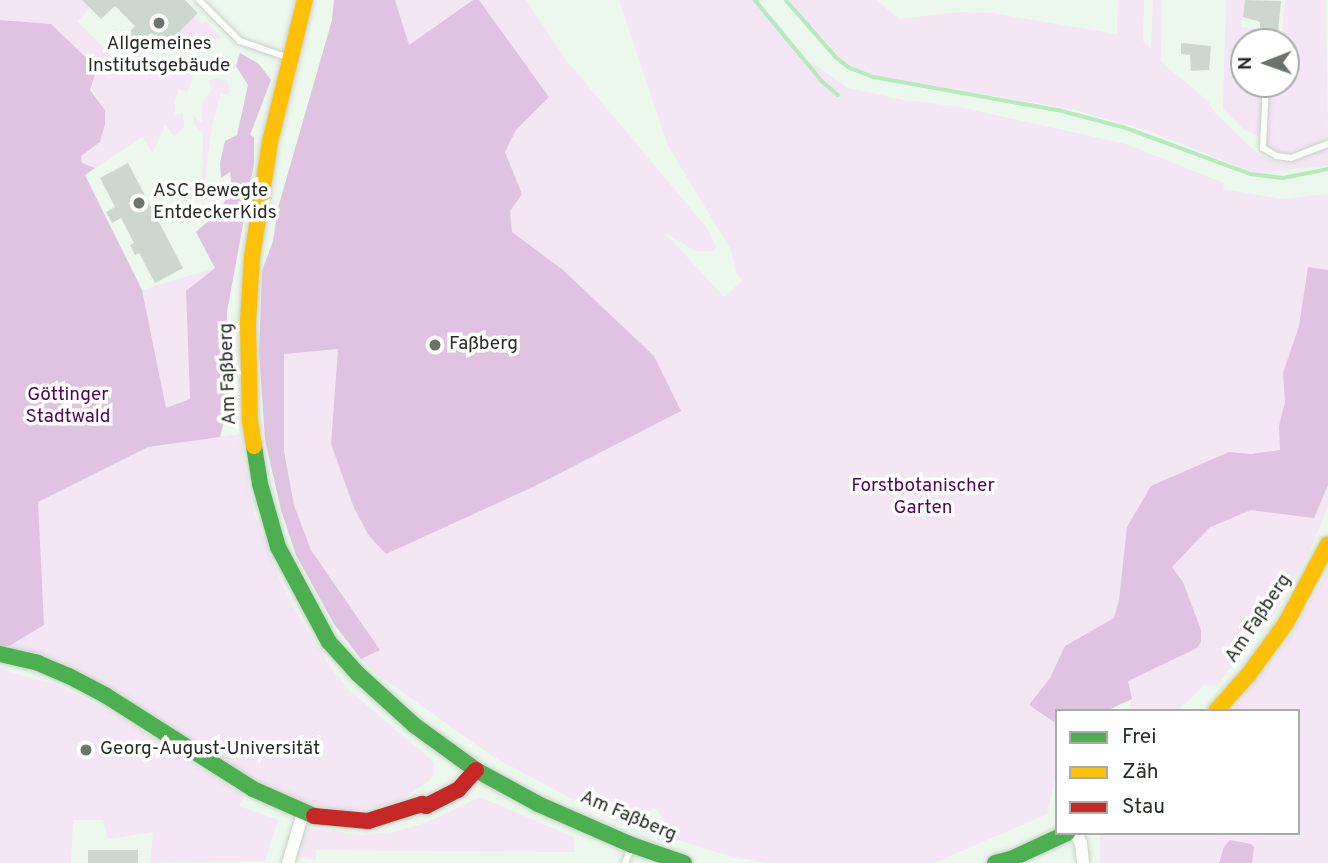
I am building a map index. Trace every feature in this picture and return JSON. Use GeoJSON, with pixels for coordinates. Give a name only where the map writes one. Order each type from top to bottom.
{"type":"FeatureCollection","features":[{"type":"Feature","properties":{"kind":"street","name":"Am Faßberg"},"geometry":{"type":"LineString","coordinates":[[305,0],[270,142],[250,288],[250,421],[260,484],[278,547],[307,606],[329,642],[358,674],[397,708],[476,765],[555,810],[632,845],[684,863]]}},
{"type":"Feature","properties":{"kind":"street","name":"Am Faßberg"},"geometry":{"type":"LineString","coordinates":[[1218,709],[1249,674],[1286,623],[1328,544]]}},
{"type":"Feature","properties":{"kind":"street"},"geometry":{"type":"LineString","coordinates":[[0,654],[38,663],[69,676],[116,702],[253,789],[303,813],[345,821],[368,821],[422,804],[454,785],[476,765]]}},
{"type":"Feature","properties":{"kind":"street"},"geometry":{"type":"LineString","coordinates":[[288,863],[303,813]]}},
{"type":"Feature","properties":{"kind":"street"},"geometry":{"type":"LineString","coordinates":[[994,863],[1055,832]]}},
{"type":"Feature","properties":{"kind":"street"},"geometry":{"type":"LineString","coordinates":[[994,863],[1011,859],[1063,835]]}},
{"type":"Feature","properties":{"kind":"street"},"geometry":{"type":"LineString","coordinates":[[1074,835],[1076,863]]}},
{"type":"Feature","properties":{"kind":"street"},"geometry":{"type":"LineString","coordinates":[[1076,835],[1082,843],[1083,863]]}},
{"type":"Feature","properties":{"kind":"lane"},"geometry":{"type":"LineString","coordinates":[[199,0],[240,41],[291,58]]}},
{"type":"Feature","properties":{"kind":"lane"},"geometry":{"type":"LineString","coordinates":[[1265,98],[1263,148],[1277,156],[1292,158],[1328,144]]}},
{"type":"Feature","properties":{"kind":"lane"},"geometry":{"type":"LineString","coordinates":[[625,863],[632,845]]}},
{"type":"Feature","properties":{"kind":"green space"},"geometry":{"type":"Polygon","coordinates":[[[0,0],[82,0],[90,8],[77,21],[115,59],[132,43],[136,48],[140,44],[164,73],[180,60],[195,57],[192,81],[187,92],[179,89],[175,101],[175,115],[183,113],[184,127],[174,136],[165,125],[153,153],[142,137],[95,168],[82,163],[81,156],[100,142],[105,110],[51,24],[0,20],[0,0]]]}},
{"type":"Feature","properties":{"kind":"green space"},"geometry":{"type":"Polygon","coordinates":[[[334,0],[395,0],[409,45],[473,0],[479,0],[549,97],[516,130],[505,152],[522,194],[510,211],[512,232],[563,270],[654,356],[681,411],[535,486],[386,554],[369,536],[354,508],[331,444],[338,349],[284,354],[284,451],[294,505],[311,550],[380,650],[361,659],[334,624],[296,555],[281,510],[265,440],[259,351],[262,271],[273,241],[278,208],[332,20],[334,0]]]}},
{"type":"Feature","properties":{"kind":"green space"},"geometry":{"type":"Polygon","coordinates":[[[395,0],[473,0],[409,45],[395,0]]]}},
{"type":"Feature","properties":{"kind":"green space","name":"Forstbotanischer Garten"},"geometry":{"type":"Polygon","coordinates":[[[479,0],[526,0],[566,60],[707,228],[716,247],[714,251],[695,251],[665,233],[724,297],[743,280],[737,274],[731,250],[668,146],[619,0],[758,0],[804,57],[848,88],[904,100],[960,107],[1126,144],[1224,183],[1223,189],[1283,199],[1328,194],[1328,507],[1306,559],[1276,611],[1216,686],[1204,685],[1179,709],[1129,709],[1131,699],[1110,709],[1055,709],[1055,778],[1047,814],[934,863],[769,863],[725,855],[679,840],[655,808],[624,825],[492,756],[377,674],[361,659],[380,650],[311,550],[294,505],[284,451],[284,354],[338,348],[331,444],[354,508],[369,536],[654,356],[563,270],[512,232],[510,211],[522,194],[505,152],[516,130],[549,97],[479,0]]]}},
{"type":"Feature","properties":{"kind":"green space"},"geometry":{"type":"Polygon","coordinates":[[[788,0],[876,0],[899,19],[961,12],[992,13],[1117,34],[1118,0],[1144,0],[1143,41],[1151,49],[1153,0],[1162,0],[1161,62],[1208,101],[1215,113],[1260,156],[1283,163],[1328,147],[1328,166],[1254,173],[1155,133],[1076,110],[875,75],[851,66],[839,56],[788,0]]]}},
{"type":"Feature","properties":{"kind":"green space"},"geometry":{"type":"Polygon","coordinates":[[[1226,0],[1245,0],[1241,27],[1248,28],[1230,28],[1230,98],[1263,98],[1260,137],[1244,130],[1223,109],[1226,0]]]}},
{"type":"Feature","properties":{"kind":"green space"},"geometry":{"type":"Polygon","coordinates":[[[1285,0],[1326,0],[1328,142],[1284,155],[1269,149],[1266,140],[1269,98],[1300,98],[1300,28],[1282,28],[1285,0]]]}},
{"type":"Feature","properties":{"kind":"green space"},"geometry":{"type":"Polygon","coordinates":[[[194,16],[202,24],[206,21],[220,36],[219,39],[170,49],[166,45],[194,16]]]}},
{"type":"Feature","properties":{"kind":"green space","name":"Göttinger Stadtwald"},"geometry":{"type":"Polygon","coordinates":[[[0,20],[51,24],[97,68],[90,90],[105,110],[105,124],[100,142],[81,156],[82,163],[95,168],[85,175],[142,290],[166,408],[190,399],[186,291],[215,268],[196,232],[218,212],[232,190],[230,172],[221,178],[220,163],[225,141],[237,135],[248,85],[236,66],[240,53],[259,64],[271,80],[250,135],[254,137],[254,164],[227,312],[227,411],[220,437],[148,447],[38,502],[44,625],[9,646],[0,646],[0,20]]]}},
{"type":"Feature","properties":{"kind":"green space","name":"Göttinger Stadtwald"},"geometry":{"type":"Polygon","coordinates":[[[0,53],[148,447],[240,434],[254,513],[280,581],[299,617],[334,672],[350,691],[434,762],[434,774],[429,781],[397,802],[342,812],[290,799],[251,779],[69,665],[0,646],[0,53]]]}},
{"type":"Feature","properties":{"kind":"green space"},"geometry":{"type":"Polygon","coordinates":[[[219,78],[227,81],[229,97],[221,92],[206,168],[204,192],[208,199],[201,201],[195,194],[194,182],[202,188],[203,133],[194,124],[193,116],[202,123],[203,101],[212,89],[208,81],[219,78]]]}},
{"type":"Feature","properties":{"kind":"green space"},"geometry":{"type":"Polygon","coordinates":[[[1308,267],[1328,270],[1328,485],[1314,518],[1251,510],[1210,527],[1172,567],[1183,582],[1201,630],[1201,642],[1197,648],[1128,681],[1132,699],[1110,709],[1055,709],[1055,723],[1029,705],[1050,678],[1065,646],[1114,618],[1119,600],[1127,527],[1151,486],[1229,452],[1251,454],[1280,450],[1279,426],[1285,402],[1283,373],[1299,326],[1308,267]]]}},
{"type":"Feature","properties":{"kind":"green space"},"geometry":{"type":"Polygon","coordinates":[[[215,268],[186,291],[190,400],[165,409],[142,290],[215,268]]]}},
{"type":"Feature","properties":{"kind":"green space"},"geometry":{"type":"Polygon","coordinates":[[[1328,570],[1328,863],[1100,863],[1100,835],[1300,835],[1300,709],[1234,709],[1286,643],[1328,570]]]}},
{"type":"Feature","properties":{"kind":"green space","name":"Georg-August-Universität"},"geometry":{"type":"Polygon","coordinates":[[[0,669],[55,684],[120,717],[244,796],[239,806],[278,820],[265,861],[150,863],[153,832],[108,839],[103,820],[73,820],[71,863],[0,863],[0,669]]]}},
{"type":"Feature","properties":{"kind":"green space"},"geometry":{"type":"Polygon","coordinates":[[[480,797],[574,837],[574,852],[316,850],[316,860],[297,856],[308,828],[361,835],[393,832],[425,823],[480,797]]]}},
{"type":"Feature","properties":{"kind":"green space"},"geometry":{"type":"Polygon","coordinates":[[[1230,840],[1254,847],[1252,863],[1219,863],[1224,847],[1230,840]]]}},
{"type":"Feature","properties":{"kind":"building","name":"Allgemeines Institutsgebäude"},"geometry":{"type":"Polygon","coordinates":[[[82,0],[185,0],[198,13],[166,45],[151,33],[136,48],[125,36],[135,26],[115,6],[101,19],[82,0]]]}},
{"type":"Feature","properties":{"kind":"building"},"geometry":{"type":"Polygon","coordinates":[[[1245,0],[1281,1],[1278,28],[1260,28],[1260,22],[1243,17],[1245,0]]]}},
{"type":"Feature","properties":{"kind":"building"},"geometry":{"type":"Polygon","coordinates":[[[1181,43],[1211,46],[1209,70],[1191,71],[1190,55],[1181,54],[1181,43]]]}},
{"type":"Feature","properties":{"kind":"building"},"geometry":{"type":"Polygon","coordinates":[[[128,163],[183,268],[155,283],[139,253],[135,255],[130,245],[134,243],[121,218],[112,223],[106,212],[115,207],[100,178],[128,163]]]}},
{"type":"Feature","properties":{"kind":"building"},"geometry":{"type":"Polygon","coordinates":[[[88,850],[138,850],[138,863],[88,863],[88,850]]]}},
{"type":"Feature","properties":{"kind":"waterway"},"geometry":{"type":"LineString","coordinates":[[755,0],[822,81],[838,95]]}},
{"type":"Feature","properties":{"kind":"waterway"},"geometry":{"type":"LineString","coordinates":[[786,0],[837,58],[850,68],[874,77],[1058,110],[1123,127],[1251,174],[1283,178],[1328,169]]}},
{"type":"Feature","properties":{"kind":"traffic: fast"},"geometry":{"type":"LineString","coordinates":[[254,446],[260,484],[278,547],[329,642],[358,674],[414,725],[476,770],[538,804],[632,845],[684,863]]}},
{"type":"Feature","properties":{"kind":"traffic: fast"},"geometry":{"type":"LineString","coordinates":[[0,654],[38,663],[69,676],[105,695],[253,789],[314,816]]}},
{"type":"Feature","properties":{"kind":"traffic: fast"},"geometry":{"type":"LineString","coordinates":[[995,863],[1011,859],[1063,835]]}},
{"type":"Feature","properties":{"kind":"traffic: slow"},"geometry":{"type":"LineString","coordinates":[[254,446],[250,421],[248,322],[252,257],[270,142],[305,0]]}},
{"type":"Feature","properties":{"kind":"traffic: slow"},"geometry":{"type":"LineString","coordinates":[[1218,709],[1249,674],[1286,623],[1328,544]]}},
{"type":"Feature","properties":{"kind":"traffic: jam"},"geometry":{"type":"LineString","coordinates":[[314,816],[368,821],[422,804],[426,806],[458,790],[476,770]]}},
{"type":"Feature","properties":{"kind":"place","name":"Allgemeines Institutsgebäude"},"geometry":{"type":"Point","coordinates":[159,23]}},
{"type":"Feature","properties":{"kind":"place","name":"ASC Bewegte EntdeckerKids"},"geometry":{"type":"Point","coordinates":[139,203]}},
{"type":"Feature","properties":{"kind":"place","name":"Faßberg"},"geometry":{"type":"Point","coordinates":[435,345]}},
{"type":"Feature","properties":{"kind":"place","name":"Georg-August-Universität"},"geometry":{"type":"Point","coordinates":[86,750]}}]}
